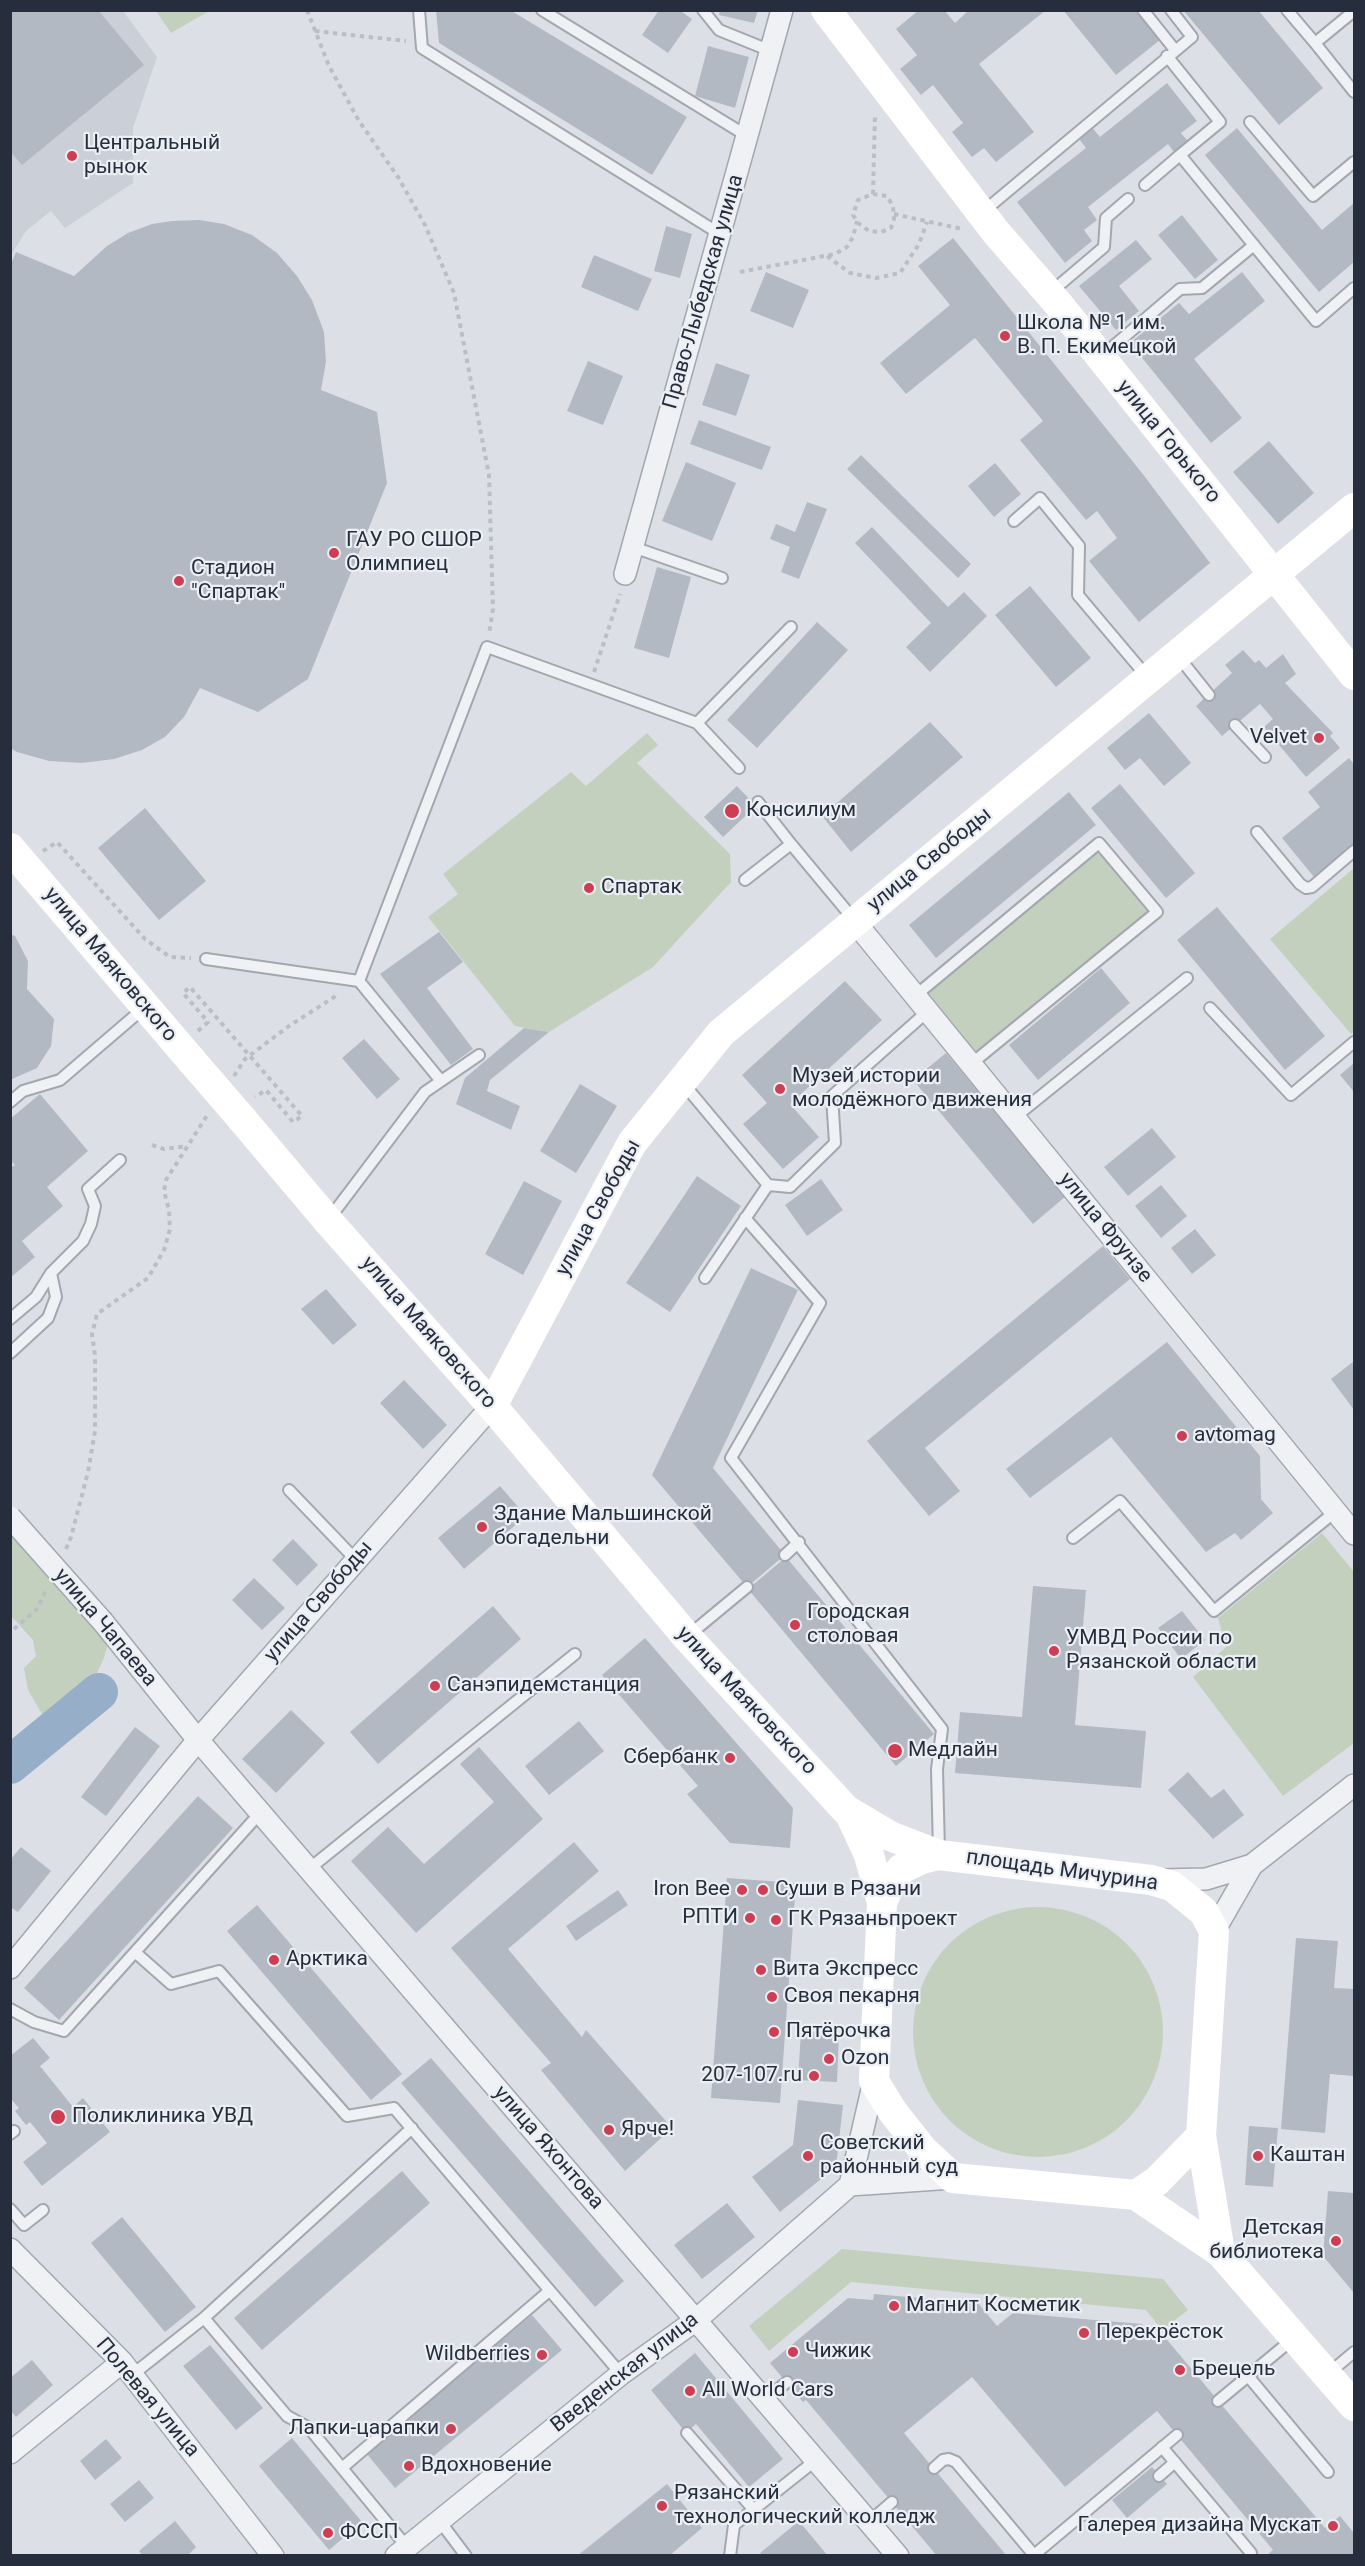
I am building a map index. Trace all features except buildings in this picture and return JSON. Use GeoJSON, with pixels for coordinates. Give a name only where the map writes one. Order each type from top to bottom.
{"type":"FeatureCollection","features":[{"type":"Feature","properties":{"kind":"street","name":"Право-Лыбедская улица"},"geometry":{"type":"LineString","coordinates":[[623,584],[782,10]]}},
{"type":"Feature","properties":{"kind":"street","name":"улица Горького"},"geometry":{"type":"LineString","coordinates":[[826,10],[972,221],[1049,295],[1354,675]]}},
{"type":"Feature","properties":{"kind":"street","name":"улица Свободы"},"geometry":{"type":"LineString","coordinates":[[10,1968],[198,1740],[492,1406],[632,1143],[721,1034],[1354,508]]}},
{"type":"Feature","properties":{"kind":"street","name":"улица Маяковского"},"geometry":{"type":"LineString","coordinates":[[24,851],[145,1006],[193,1047],[247,1109],[328,1221],[492,1406],[687,1637],[850,1814],[869,1855],[882,1903]]}},
{"type":"Feature","properties":{"kind":"street","name":"улица Фрунзе"},"geometry":{"type":"LineString","coordinates":[[855,922],[1354,1534]]}},
{"type":"Feature","properties":{"kind":"street","name":"улица Чапаева"},"geometry":{"type":"LineString","coordinates":[[10,1517],[103,1623],[198,1740]]}},
{"type":"Feature","properties":{"kind":"street","name":"улица Яхонтова"},"geometry":{"type":"LineString","coordinates":[[198,1740],[898,2556]]}},
{"type":"Feature","properties":{"kind":"street"},"geometry":{"type":"LineString","coordinates":[[1151,1880],[1206,1879],[1252,1865],[1354,1785]]}},
{"type":"Feature","properties":{"kind":"street","name":"улица Маяковского"},"geometry":{"type":"LineString","coordinates":[[850,1814],[890,1836],[939,1855]]}},
{"type":"Feature","properties":{"kind":"street","name":"площадь Мичурина"},"geometry":{"type":"LineString","coordinates":[[874,2081],[882,1903],[901,1869],[922,1859],[939,1855],[1151,1880],[1173,1886],[1204,1911],[1214,1931]]}},
{"type":"Feature","properties":{"kind":"street"},"geometry":{"type":"LineString","coordinates":[[1220,2252],[1201,2136],[1214,1931],[1252,1865]]}},
{"type":"Feature","properties":{"kind":"street"},"geometry":{"type":"LineString","coordinates":[[874,2081],[892,2112],[923,2150],[953,2178]]}},
{"type":"Feature","properties":{"kind":"street"},"geometry":{"type":"LineString","coordinates":[[874,2081],[850,2185],[953,2178],[1136,2195],[1220,2252],[1354,2406]]}},
{"type":"Feature","properties":{"kind":"street"},"geometry":{"type":"LineString","coordinates":[[1136,2195],[1157,2181],[1201,2136]]}},
{"type":"Feature","properties":{"kind":"street","name":"Введенская улица"},"geometry":{"type":"LineString","coordinates":[[401,2551],[621,2374],[696,2320],[850,2185]]}},
{"type":"Feature","properties":{"kind":"street","name":"Полевая улица"},"geometry":{"type":"LineString","coordinates":[[10,2249],[127,2369],[273,2556]]}},
{"type":"Feature","properties":{"kind":"street"},"geometry":{"type":"LineString","coordinates":[[10,2453],[127,2369]]}},
{"type":"Feature","properties":{"kind":"lane"},"geometry":{"type":"LineString","coordinates":[[419,10],[422,48],[720,234]]}},
{"type":"Feature","properties":{"kind":"lane"},"geometry":{"type":"LineString","coordinates":[[542,10],[747,136]]}},
{"type":"Feature","properties":{"kind":"lane"},"geometry":{"type":"LineString","coordinates":[[703,10],[719,30],[771,51]]}},
{"type":"Feature","properties":{"kind":"lane"},"geometry":{"type":"LineString","coordinates":[[1143,10],[1220,122],[1145,185]]}},
{"type":"Feature","properties":{"kind":"lane"},"geometry":{"type":"LineString","coordinates":[[972,221],[1192,36],[1171,10]]}},
{"type":"Feature","properties":{"kind":"lane"},"geometry":{"type":"LineString","coordinates":[[1287,10],[1354,92]]}},
{"type":"Feature","properties":{"kind":"lane"},"geometry":{"type":"LineString","coordinates":[[1315,43],[1354,11]]}},
{"type":"Feature","properties":{"kind":"lane"},"geometry":{"type":"LineString","coordinates":[[1250,122],[1313,196],[1354,162]]}},
{"type":"Feature","properties":{"kind":"lane"},"geometry":{"type":"LineString","coordinates":[[1180,155],[1316,321],[1354,288]]}},
{"type":"Feature","properties":{"kind":"lane"},"geometry":{"type":"LineString","coordinates":[[1049,295],[1104,247],[1106,218],[1128,199]]}},
{"type":"Feature","properties":{"kind":"lane"},"geometry":{"type":"LineString","coordinates":[[1100,358],[1180,290],[1202,288],[1254,245]]}},
{"type":"Feature","properties":{"kind":"lane"},"geometry":{"type":"LineString","coordinates":[[1014,521],[1040,498],[1079,546],[1078,595],[1149,680]]}},
{"type":"Feature","properties":{"kind":"lane"},"geometry":{"type":"LineString","coordinates":[[633,547],[722,578]]}},
{"type":"Feature","properties":{"kind":"lane"},"geometry":{"type":"LineString","coordinates":[[698,723],[791,627]]}},
{"type":"Feature","properties":{"kind":"lane"},"geometry":{"type":"LineString","coordinates":[[359,981],[487,647],[698,723],[739,768]]}},
{"type":"Feature","properties":{"kind":"lane"},"geometry":{"type":"LineString","coordinates":[[1178,656],[1209,695]]}},
{"type":"Feature","properties":{"kind":"lane"},"geometry":{"type":"LineString","coordinates":[[1235,725],[1265,757]]}},
{"type":"Feature","properties":{"kind":"lane"},"geometry":{"type":"LineString","coordinates":[[758,802],[855,922]]}},
{"type":"Feature","properties":{"kind":"lane"},"geometry":{"type":"LineString","coordinates":[[1257,832],[1300,884],[1306,888],[1312,887],[1354,851]]}},
{"type":"Feature","properties":{"kind":"lane"},"geometry":{"type":"LineString","coordinates":[[682,1082],[768,1185],[790,1187],[835,1143],[832,1096],[921,1003],[1099,843],[1156,912],[971,1064]]}},
{"type":"Feature","properties":{"kind":"lane"},"geometry":{"type":"LineString","coordinates":[[745,880],[791,844]]}},
{"type":"Feature","properties":{"kind":"lane"},"geometry":{"type":"LineString","coordinates":[[206,959],[359,981],[441,1081]]}},
{"type":"Feature","properties":{"kind":"lane"},"geometry":{"type":"LineString","coordinates":[[1015,1117],[1187,978]]}},
{"type":"Feature","properties":{"kind":"lane"},"geometry":{"type":"LineString","coordinates":[[10,1102],[23,1091],[60,1080],[145,1006]]}},
{"type":"Feature","properties":{"kind":"lane"},"geometry":{"type":"LineString","coordinates":[[1210,1008],[1291,1095],[1354,1042]]}},
{"type":"Feature","properties":{"kind":"lane"},"geometry":{"type":"LineString","coordinates":[[328,1221],[425,1092],[479,1055]]}},
{"type":"Feature","properties":{"kind":"lane"},"geometry":{"type":"LineString","coordinates":[[10,1319],[36,1298],[51,1273],[83,1241],[95,1206],[88,1189],[120,1160]]}},
{"type":"Feature","properties":{"kind":"lane"},"geometry":{"type":"LineString","coordinates":[[705,1278],[768,1185]]}},
{"type":"Feature","properties":{"kind":"lane"},"geometry":{"type":"LineString","coordinates":[[745,1218],[820,1303],[731,1458],[799,1542],[942,1729],[937,1769],[939,1855]]}},
{"type":"Feature","properties":{"kind":"lane"},"geometry":{"type":"LineString","coordinates":[[10,1353],[48,1318],[56,1297],[51,1273]]}},
{"type":"Feature","properties":{"kind":"lane"},"geometry":{"type":"LineString","coordinates":[[289,1490],[356,1560]]}},
{"type":"Feature","properties":{"kind":"lane"},"geometry":{"type":"LineString","coordinates":[[1073,1538],[1120,1501],[1214,1611],[1336,1511]]}},
{"type":"Feature","properties":{"kind":"lane"},"geometry":{"type":"LineString","coordinates":[[785,1555],[799,1542]]}},
{"type":"Feature","properties":{"kind":"lane"},"geometry":{"type":"LineString","coordinates":[[687,1637],[747,1587]]}},
{"type":"Feature","properties":{"kind":"lane"},"geometry":{"type":"LineString","coordinates":[[309,1869],[574,1654]]}},
{"type":"Feature","properties":{"kind":"lane"},"geometry":{"type":"LineString","coordinates":[[10,2009],[34,2022],[64,2031],[261,1813]]}},
{"type":"Feature","properties":{"kind":"lane"},"geometry":{"type":"LineString","coordinates":[[136,1953],[171,1984],[219,1971],[347,2116],[394,2108],[548,2292],[621,2374]]}},
{"type":"Feature","properties":{"kind":"lane"},"geometry":{"type":"LineString","coordinates":[[127,2369],[204,2318],[412,2128]]}},
{"type":"Feature","properties":{"kind":"lane"},"geometry":{"type":"LineString","coordinates":[[10,2209],[24,2225],[43,2210]]}},
{"type":"Feature","properties":{"kind":"lane"},"geometry":{"type":"LineString","coordinates":[[342,2468],[548,2292]]}},
{"type":"Feature","properties":{"kind":"lane"},"geometry":{"type":"LineString","coordinates":[[204,2318],[287,2416],[309,2428],[342,2468],[401,2551]]}},
{"type":"Feature","properties":{"kind":"lane"},"geometry":{"type":"LineString","coordinates":[[1218,2401],[1294,2337]]}},
{"type":"Feature","properties":{"kind":"lane"},"geometry":{"type":"LineString","coordinates":[[1327,2375],[1354,2352]]}},
{"type":"Feature","properties":{"kind":"lane"},"geometry":{"type":"LineString","coordinates":[[1248,2376],[1328,2472]]}},
{"type":"Feature","properties":{"kind":"lane"},"geometry":{"type":"LineString","coordinates":[[765,2400],[787,2382]]}},
{"type":"Feature","properties":{"kind":"lane"},"geometry":{"type":"LineString","coordinates":[[687,2433],[753,2509]]}},
{"type":"Feature","properties":{"kind":"lane"},"geometry":{"type":"LineString","coordinates":[[934,2468],[943,2460],[949,2459],[956,2462],[1034,2555],[1177,2435]]}},
{"type":"Feature","properties":{"kind":"lane"},"geometry":{"type":"LineString","coordinates":[[1162,2447],[1251,2553]]}},
{"type":"Feature","properties":{"kind":"lane"},"geometry":{"type":"LineString","coordinates":[[730,2556],[734,2525],[816,2460]]}},
{"type":"Feature","properties":{"kind":"lane"},"geometry":{"type":"LineString","coordinates":[[1159,2476],[1175,2463]]}},
{"type":"Feature","properties":{"kind":"lane"},"geometry":{"type":"LineString","coordinates":[[869,2522],[892,2502]]}},
{"type":"Feature","properties":{"kind":"lane"},"geometry":{"type":"LineString","coordinates":[[440,2520],[466,2556]]}},
{"type":"Feature","properties":{"kind":"path"},"geometry":{"type":"LineString","coordinates":[[307,10],[329,66],[358,121],[398,177],[425,225],[454,293],[489,475],[493,609],[487,647]]}},
{"type":"Feature","properties":{"kind":"path"},"geometry":{"type":"LineString","coordinates":[[315,31],[422,43]]}},
{"type":"Feature","properties":{"kind":"path"},"geometry":{"type":"LineString","coordinates":[[873,194],[875,105]]}},
{"type":"Feature","properties":{"kind":"path"},"geometry":{"type":"LineString","coordinates":[[873,194],[887,196],[894,214],[891,228],[881,232],[869,231],[853,215],[858,200],[873,194]]}},
{"type":"Feature","properties":{"kind":"path"},"geometry":{"type":"LineString","coordinates":[[894,214],[927,222],[972,221]]}},
{"type":"Feature","properties":{"kind":"path"},"geometry":{"type":"LineString","coordinates":[[740,272],[827,256],[847,247],[853,237],[857,221]]}},
{"type":"Feature","properties":{"kind":"path"},"geometry":{"type":"LineString","coordinates":[[827,256],[850,273],[876,278],[900,273],[919,244],[927,222]]}},
{"type":"Feature","properties":{"kind":"path"},"geometry":{"type":"LineString","coordinates":[[590,684],[623,584]]}},
{"type":"Feature","properties":{"kind":"path"},"geometry":{"type":"LineString","coordinates":[[24,851],[57,842],[145,939],[170,957],[206,959]]}},
{"type":"Feature","properties":{"kind":"path"},"geometry":{"type":"LineString","coordinates":[[245,1059],[289,1026],[359,981]]}},
{"type":"Feature","properties":{"kind":"path"},"geometry":{"type":"LineString","coordinates":[[193,1047],[208,1022],[183,993],[190,987],[302,1116],[293,1122],[266,1090],[247,1109]]}},
{"type":"Feature","properties":{"kind":"path"},"geometry":{"type":"LineString","coordinates":[[61,1558],[74,1527],[93,1442],[96,1388],[92,1334],[97,1314],[148,1278],[164,1250],[170,1229],[169,1210],[164,1191],[166,1180],[187,1146],[164,1149],[152,1145]]}},
{"type":"Feature","properties":{"kind":"path"},"geometry":{"type":"LineString","coordinates":[[14,1629],[37,1610],[51,1579]]}},
{"type":"Feature","properties":{"kind":"shaded area","name":"Центральный рынок"},"geometry":{"type":"Polygon","coordinates":[[[11,11],[123,11],[157,57],[133,128],[133,183],[65,228],[51,211],[26,231],[11,255],[11,11]]]}},
{"type":"Feature","properties":{"kind":"green space"},"geometry":{"type":"Polygon","coordinates":[[[156,11],[209,11],[171,33],[156,11]]]}},
{"type":"Feature","properties":{"kind":"green space","name":"Спартак"},"geometry":{"type":"Polygon","coordinates":[[[647,733],[658,745],[637,763],[730,854],[731,882],[653,967],[549,1032],[515,1026],[428,917],[458,894],[443,874],[571,772],[586,786],[647,733]]]}},
{"type":"Feature","properties":{"kind":"green space"},"geometry":{"type":"Polygon","coordinates":[[[1099,848],[1150,910],[975,1053],[924,991],[1099,848]]]}},
{"type":"Feature","properties":{"kind":"green space"},"geometry":{"type":"Polygon","coordinates":[[[1354,868],[1354,1031],[1351,1034],[1270,939],[1354,868]]]}},
{"type":"Feature","properties":{"kind":"green space"},"geometry":{"type":"Polygon","coordinates":[[[10,1527],[108,1643],[91,1686],[75,1703],[54,1718],[42,1714],[28,1690],[24,1668],[36,1656],[33,1640],[11,1616],[10,1527]]]}},
{"type":"Feature","properties":{"kind":"green space"},"geometry":{"type":"Polygon","coordinates":[[[1322,1533],[1354,1572],[1354,1743],[1283,1796],[1193,1677],[1226,1647],[1218,1618],[1322,1533]]]}},
{"type":"Feature","properties":{"kind":"green space"},"geometry":{"type":"Polygon","coordinates":[[[1038,1907],[1062,1910],[1086,1917],[1107,1928],[1126,1944],[1142,1963],[1153,1984],[1160,2008],[1163,2032],[1160,2056],[1153,2080],[1142,2101],[1126,2120],[1107,2136],[1086,2147],[1062,2154],[1038,2157],[1014,2154],[990,2147],[969,2136],[950,2120],[934,2101],[923,2080],[916,2056],[913,2032],[916,2008],[923,1984],[934,1963],[950,1944],[969,1928],[990,1917],[1014,1910],[1038,1907]]]}},
{"type":"Feature","properties":{"kind":"green space"},"geometry":{"type":"Polygon","coordinates":[[[842,2249],[1163,2279],[1188,2310],[1162,2330],[1146,2310],[851,2282],[769,2351],[749,2326],[842,2249]]]}},
{"type":"Feature","properties":{"kind":"waterway"},"geometry":{"type":"LineString","coordinates":[[10,1765],[99,1692]]}},
{"type":"Feature","properties":{"kind":"place","name":"Центральный рынок"},"geometry":{"type":"Point","coordinates":[72,156]}},
{"type":"Feature","properties":{"kind":"place","name":"Школа № 1 им. В. П. Екимецкой"},"geometry":{"type":"Point","coordinates":[1005,336]}},
{"type":"Feature","properties":{"kind":"place","name":"ГАУ РО СШОР Олимпиец"},"geometry":{"type":"Point","coordinates":[334,553]}},
{"type":"Feature","properties":{"kind":"place","name":"Стадион \"Спартак\""},"geometry":{"type":"Point","coordinates":[179,581]}},
{"type":"Feature","properties":{"kind":"place","name":"Velvet"},"geometry":{"type":"Point","coordinates":[1319,738]}},
{"type":"Feature","properties":{"kind":"place","name":"Консилиум"},"geometry":{"type":"Point","coordinates":[732,811]}},
{"type":"Feature","properties":{"kind":"place","name":"Спартак"},"geometry":{"type":"Point","coordinates":[589,888]}},
{"type":"Feature","properties":{"kind":"place","name":"Музей истории молодёжного движения"},"geometry":{"type":"Point","coordinates":[780,1089]}},
{"type":"Feature","properties":{"kind":"place","name":"avtomag"},"geometry":{"type":"Point","coordinates":[1182,1436]}},
{"type":"Feature","properties":{"kind":"place","name":"Здание Мальшинской богадельни"},"geometry":{"type":"Point","coordinates":[482,1527]}},
{"type":"Feature","properties":{"kind":"place","name":"Городская столовая"},"geometry":{"type":"Point","coordinates":[795,1625]}},
{"type":"Feature","properties":{"kind":"place","name":"УМВД России по Рязанской области"},"geometry":{"type":"Point","coordinates":[1054,1651]}},
{"type":"Feature","properties":{"kind":"place","name":"Санэпидемстанция"},"geometry":{"type":"Point","coordinates":[435,1686]}},
{"type":"Feature","properties":{"kind":"place","name":"Медлайн"},"geometry":{"type":"Point","coordinates":[895,1751]}},
{"type":"Feature","properties":{"kind":"place","name":"Сбербанк"},"geometry":{"type":"Point","coordinates":[730,1758]}},
{"type":"Feature","properties":{"kind":"place","name":"Iron Bee"},"geometry":{"type":"Point","coordinates":[742,1890]}},
{"type":"Feature","properties":{"kind":"place","name":"Суши в Рязани"},"geometry":{"type":"Point","coordinates":[763,1890]}},
{"type":"Feature","properties":{"kind":"place","name":"РПТИ"},"geometry":{"type":"Point","coordinates":[750,1918]}},
{"type":"Feature","properties":{"kind":"place","name":"ГК Рязаньпроект"},"geometry":{"type":"Point","coordinates":[776,1920]}},
{"type":"Feature","properties":{"kind":"place","name":"Арктика"},"geometry":{"type":"Point","coordinates":[274,1960]}},
{"type":"Feature","properties":{"kind":"place","name":"Вита Экспресс"},"geometry":{"type":"Point","coordinates":[761,1970]}},
{"type":"Feature","properties":{"kind":"place","name":"Своя пекарня"},"geometry":{"type":"Point","coordinates":[772,1997]}},
{"type":"Feature","properties":{"kind":"place","name":"Пятёрочка"},"geometry":{"type":"Point","coordinates":[774,2032]}},
{"type":"Feature","properties":{"kind":"place","name":"Ozon"},"geometry":{"type":"Point","coordinates":[829,2059]}},
{"type":"Feature","properties":{"kind":"place","name":"207-107.ru"},"geometry":{"type":"Point","coordinates":[814,2076]}},
{"type":"Feature","properties":{"kind":"place","name":"Поликлиника УВД"},"geometry":{"type":"Point","coordinates":[58,2117]}},
{"type":"Feature","properties":{"kind":"place","name":"Ярче!"},"geometry":{"type":"Point","coordinates":[609,2130]}},
{"type":"Feature","properties":{"kind":"place","name":"Советский районный суд"},"geometry":{"type":"Point","coordinates":[808,2156]}},
{"type":"Feature","properties":{"kind":"place","name":"Каштан"},"geometry":{"type":"Point","coordinates":[1258,2156]}},
{"type":"Feature","properties":{"kind":"place","name":"Детская библиотека"},"geometry":{"type":"Point","coordinates":[1336,2241]}},
{"type":"Feature","properties":{"kind":"place","name":"Магнит Косметик"},"geometry":{"type":"Point","coordinates":[894,2306]}},
{"type":"Feature","properties":{"kind":"place","name":"Перекрёсток"},"geometry":{"type":"Point","coordinates":[1084,2333]}},
{"type":"Feature","properties":{"kind":"place","name":"Чижик"},"geometry":{"type":"Point","coordinates":[793,2352]}},
{"type":"Feature","properties":{"kind":"place","name":"Wildberries"},"geometry":{"type":"Point","coordinates":[542,2355]}},
{"type":"Feature","properties":{"kind":"place","name":"Брецель"},"geometry":{"type":"Point","coordinates":[1180,2370]}},
{"type":"Feature","properties":{"kind":"place","name":"All World Cars"},"geometry":{"type":"Point","coordinates":[690,2391]}},
{"type":"Feature","properties":{"kind":"place","name":"Лапки-царапки"},"geometry":{"type":"Point","coordinates":[451,2429]}},
{"type":"Feature","properties":{"kind":"place","name":"Вдохновение"},"geometry":{"type":"Point","coordinates":[409,2466]}},
{"type":"Feature","properties":{"kind":"place","name":"Рязанский технологический колледж"},"geometry":{"type":"Point","coordinates":[662,2506]}},
{"type":"Feature","properties":{"kind":"place","name":"Галерея дизайна Мускат"},"geometry":{"type":"Point","coordinates":[1333,2526]}},
{"type":"Feature","properties":{"kind":"place","name":"ФССП"},"geometry":{"type":"Point","coordinates":[328,2533]}}]}
